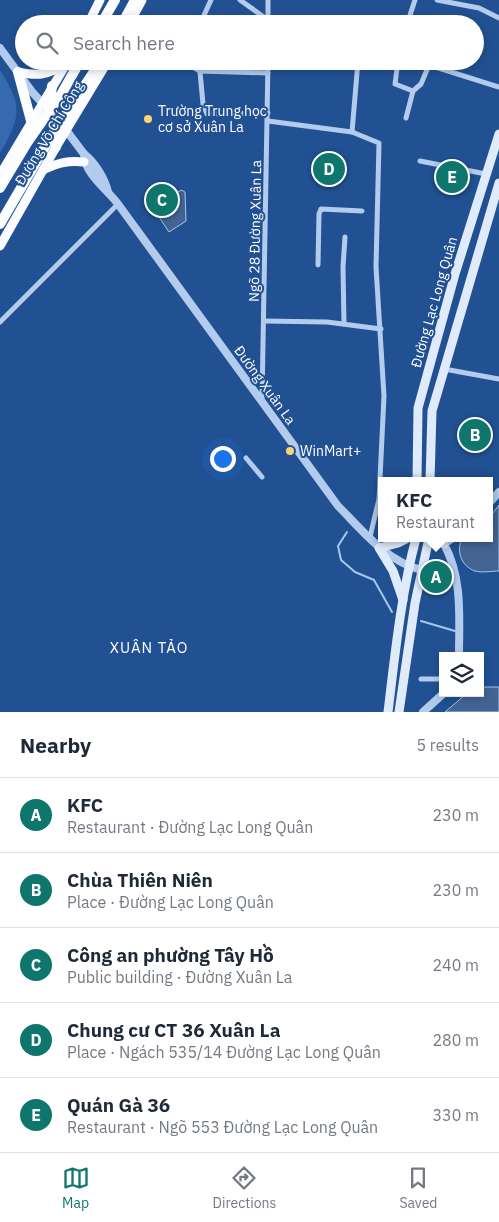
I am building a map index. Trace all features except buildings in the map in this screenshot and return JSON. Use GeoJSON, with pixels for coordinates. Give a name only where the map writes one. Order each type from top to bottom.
{"type":"FeatureCollection","features":[{"type":"Feature","properties":{"kind":"highway"},"geometry":{"type":"LineString","coordinates":[[106,15],[115,0]]}},
{"type":"Feature","properties":{"kind":"highway"},"geometry":{"type":"LineString","coordinates":[[127,15],[135,0]]}},
{"type":"Feature","properties":{"kind":"highway","name":"Đường Võ Chí Công"},"geometry":{"type":"LineString","coordinates":[[0,188],[75,70]]}},
{"type":"Feature","properties":{"kind":"highway","name":"Đường Võ Chí Công"},"geometry":{"type":"LineString","coordinates":[[0,224],[63,126],[77,98],[95,70]]}},
{"type":"Feature","properties":{"kind":"highway"},"geometry":{"type":"LineString","coordinates":[[18,72],[34,132]]}},
{"type":"Feature","properties":{"kind":"highway"},"geometry":{"type":"LineString","coordinates":[[49,112],[52,86]]}},
{"type":"Feature","properties":{"kind":"highway"},"geometry":{"type":"LineString","coordinates":[[77,98],[88,94]]}},
{"type":"Feature","properties":{"kind":"highway"},"geometry":{"type":"LineString","coordinates":[[56,147],[63,126]]}},
{"type":"Feature","properties":{"kind":"highway"},"geometry":{"type":"LineString","coordinates":[[10,158],[21,154]]}},
{"type":"Feature","properties":{"kind":"main road"},"geometry":{"type":"LineString","coordinates":[[92,15],[100,0]]}},
{"type":"Feature","properties":{"kind":"main road"},"geometry":{"type":"LineString","coordinates":[[134,15],[142,0]]}},
{"type":"Feature","properties":{"kind":"main road"},"geometry":{"type":"LineString","coordinates":[[18,72],[39,75],[56,70]]}},
{"type":"Feature","properties":{"kind":"main road","name":"Đường Võ Chí Công"},"geometry":{"type":"LineString","coordinates":[[0,174],[62,70]]}},
{"type":"Feature","properties":{"kind":"main road","name":"Đường Võ Chí Công"},"geometry":{"type":"LineString","coordinates":[[63,126],[88,94],[103,70]]}},
{"type":"Feature","properties":{"kind":"main road","name":"Đường Lạc Long Quân"},"geometry":{"type":"LineString","coordinates":[[417,477],[418,408],[455,274],[499,134]]}},
{"type":"Feature","properties":{"kind":"main road","name":"Đường Võ Chí Công"},"geometry":{"type":"LineString","coordinates":[[0,246],[56,147]]}},
{"type":"Feature","properties":{"kind":"main road"},"geometry":{"type":"LineString","coordinates":[[43,170],[59,162],[84,158]]}},
{"type":"Feature","properties":{"kind":"main road","name":"Đường Lạc Long Quân"},"geometry":{"type":"LineString","coordinates":[[430,477],[432,411],[499,183]]}},
{"type":"Feature","properties":{"kind":"main road"},"geometry":{"type":"LineString","coordinates":[[400,542],[379,548],[395,578],[403,601]]}},
{"type":"Feature","properties":{"kind":"main road"},"geometry":{"type":"LineString","coordinates":[[388,712],[408,567],[415,542]]}},
{"type":"Feature","properties":{"kind":"main road"},"geometry":{"type":"LineString","coordinates":[[399,712],[421,570],[428,542]]}},
{"type":"Feature","properties":{"kind":"street"},"geometry":{"type":"LineString","coordinates":[[204,15],[211,0]]}},
{"type":"Feature","properties":{"kind":"street"},"geometry":{"type":"LineString","coordinates":[[240,0],[259,15]]}},
{"type":"Feature","properties":{"kind":"street"},"geometry":{"type":"LineString","coordinates":[[268,0],[268,15]]}},
{"type":"Feature","properties":{"kind":"street"},"geometry":{"type":"LineString","coordinates":[[410,15],[415,0]]}},
{"type":"Feature","properties":{"kind":"street"},"geometry":{"type":"LineString","coordinates":[[437,0],[479,8],[499,18]]}},
{"type":"Feature","properties":{"kind":"street","name":"Đường Xuân La"},"geometry":{"type":"LineString","coordinates":[[0,48],[15,68]]}},
{"type":"Feature","properties":{"kind":"street"},"geometry":{"type":"LineString","coordinates":[[352,132],[357,70]]}},
{"type":"Feature","properties":{"kind":"street"},"geometry":{"type":"LineString","coordinates":[[397,70],[395,84],[413,90]]}},
{"type":"Feature","properties":{"kind":"street"},"geometry":{"type":"LineString","coordinates":[[406,118],[413,90],[421,84],[427,70]]}},
{"type":"Feature","properties":{"kind":"street"},"geometry":{"type":"LineString","coordinates":[[445,70],[499,87]]}},
{"type":"Feature","properties":{"kind":"street"},"geometry":{"type":"LineString","coordinates":[[268,73],[200,71],[203,104],[207,114],[268,113]]}},
{"type":"Feature","properties":{"kind":"street","name":"Đường Xuân La"},"geometry":{"type":"LineString","coordinates":[[18,72],[49,112],[63,126],[101,187],[118,204],[338,506],[379,548],[408,567],[421,570]]}},
{"type":"Feature","properties":{"kind":"street","name":"Ngõ 28 Đường Xuân La"},"geometry":{"type":"LineString","coordinates":[[262,402],[268,73]]}},
{"type":"Feature","properties":{"kind":"street"},"geometry":{"type":"LineString","coordinates":[[268,121],[352,132],[378,142],[376,266],[382,329],[384,396],[380,477]]}},
{"type":"Feature","properties":{"kind":"street"},"geometry":{"type":"LineString","coordinates":[[420,161],[486,174]]}},
{"type":"Feature","properties":{"kind":"street"},"geometry":{"type":"LineString","coordinates":[[0,322],[118,204]]}},
{"type":"Feature","properties":{"kind":"street"},"geometry":{"type":"LineString","coordinates":[[318,265],[319,214],[321,209],[362,211]]}},
{"type":"Feature","properties":{"kind":"street"},"geometry":{"type":"LineString","coordinates":[[344,324],[343,267],[345,237]]}},
{"type":"Feature","properties":{"kind":"street"},"geometry":{"type":"LineString","coordinates":[[264,321],[344,324],[382,329]]}},
{"type":"Feature","properties":{"kind":"street"},"geometry":{"type":"LineString","coordinates":[[444,369],[499,379]]}},
{"type":"Feature","properties":{"kind":"street"},"geometry":{"type":"LineString","coordinates":[[246,458],[262,477]]}},
{"type":"Feature","properties":{"kind":"street"},"geometry":{"type":"LineString","coordinates":[[370,537],[378,503]]}},
{"type":"Feature","properties":{"kind":"street"},"geometry":{"type":"LineString","coordinates":[[443,542],[449,552],[459,592],[458,652]]}},
{"type":"Feature","properties":{"kind":"street"},"geometry":{"type":"LineString","coordinates":[[420,679],[439,679]]}},
{"type":"Feature","properties":{"kind":"street"},"geometry":{"type":"LineString","coordinates":[[423,712],[440,697]]}},
{"type":"Feature","properties":{"kind":"shaded area"},"geometry":{"type":"Polygon","coordinates":[[[0,70],[13,93],[16,111],[12,130],[0,153],[0,70]]]}},
{"type":"Feature","properties":{"kind":"shaded area"},"geometry":{"type":"Polygon","coordinates":[[[181,190],[185,192],[186,221],[169,232],[153,208],[181,190]]]}},
{"type":"Feature","properties":{"kind":"shaded area"},"geometry":{"type":"Polygon","coordinates":[[[499,505],[499,571],[475,571],[463,562],[460,553],[460,543],[493,542],[493,513],[499,505]]]}},
{"type":"Feature","properties":{"kind":"shaded area"},"geometry":{"type":"Polygon","coordinates":[[[499,687],[499,712],[445,712],[463,697],[484,697],[484,688],[499,687]]]}},
{"type":"Feature","properties":{"kind":"waterway"},"geometry":{"type":"LineString","coordinates":[[347,532],[338,546],[341,560],[355,572],[374,580],[392,612]]}},
{"type":"Feature","properties":{"kind":"waterway"},"geometry":{"type":"LineString","coordinates":[[421,621],[455,631]]}},
{"type":"Feature","properties":{"kind":"place","name":"Trường Trung học cơ sở Xuân La"},"geometry":{"type":"Point","coordinates":[148,119]}},
{"type":"Feature","properties":{"kind":"place","name":"Chung cư CT 36 Xuân La"},"geometry":{"type":"Point","coordinates":[329,169]}},
{"type":"Feature","properties":{"kind":"place","name":"Quán Gà 36"},"geometry":{"type":"Point","coordinates":[452,177]}},
{"type":"Feature","properties":{"kind":"place","name":"Công an phường Tây Hồ"},"geometry":{"type":"Point","coordinates":[162,200]}},
{"type":"Feature","properties":{"kind":"place","name":"Chùa Thiên Niên"},"geometry":{"type":"Point","coordinates":[475,435]}},
{"type":"Feature","properties":{"kind":"place","name":"WinMart+"},"geometry":{"type":"Point","coordinates":[290,451]}},
{"type":"Feature","properties":{"kind":"place","name":"KFC"},"geometry":{"type":"Point","coordinates":[436,577]}},
{"type":"Feature","properties":{"kind":"district","name":"XUÂN TẢO"},"geometry":{"type":"Point","coordinates":[149,647]}}]}
